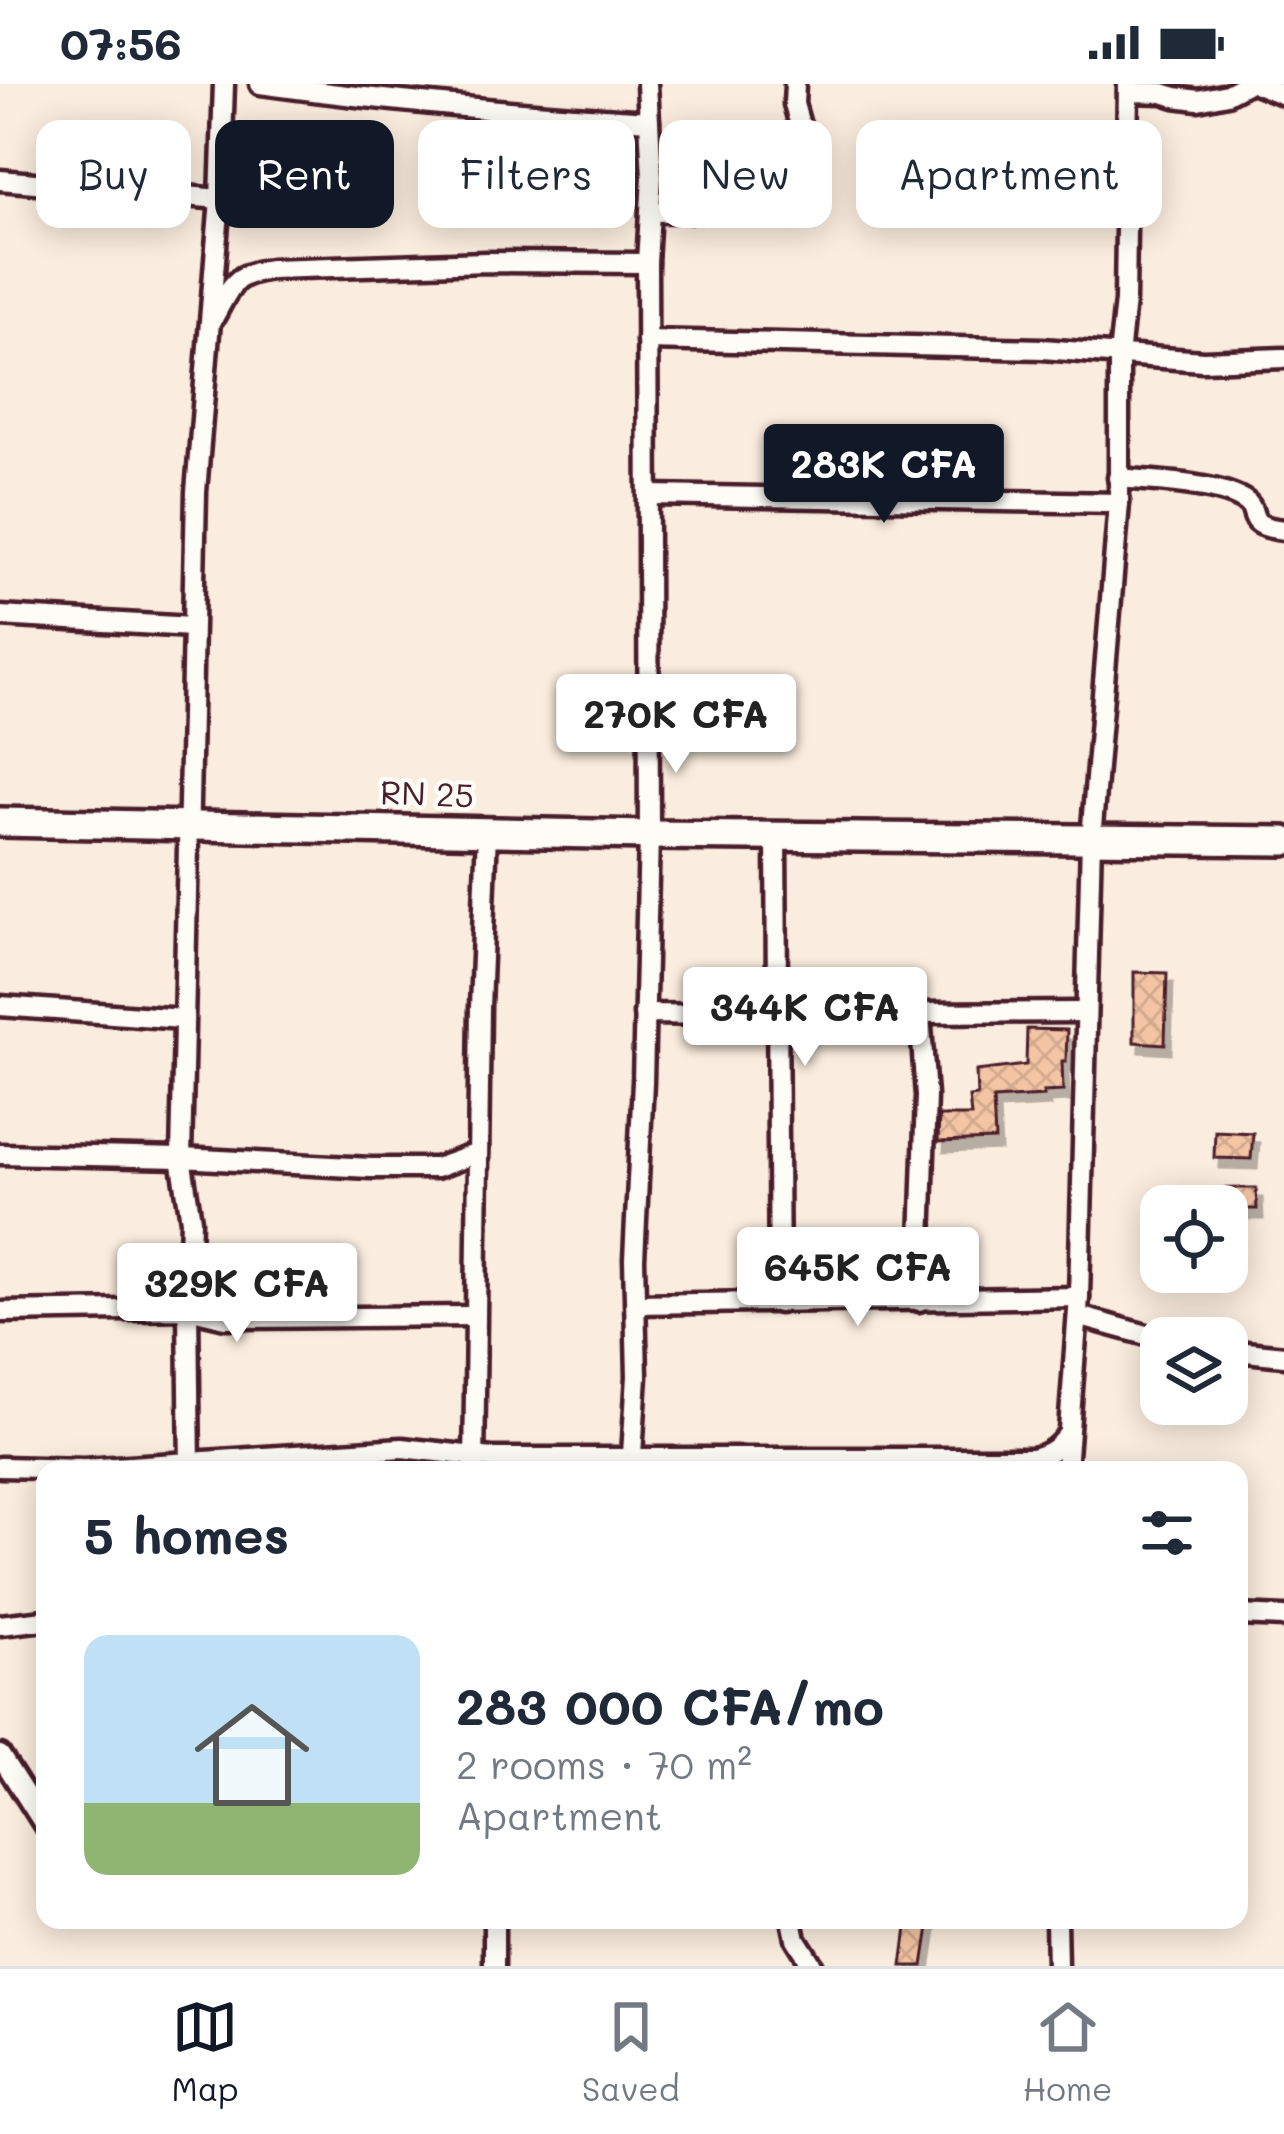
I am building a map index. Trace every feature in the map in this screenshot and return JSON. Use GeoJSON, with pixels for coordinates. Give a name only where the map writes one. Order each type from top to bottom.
{"type":"FeatureCollection","features":[{"type":"Feature","properties":{"kind":"main road","name":"RN 25"},"geometry":{"type":"LineString","coordinates":[[0,822],[649,836],[1284,841]]}},
{"type":"Feature","properties":{"kind":"street"},"geometry":{"type":"LineString","coordinates":[[223,120],[224,84]]}},
{"type":"Feature","properties":{"kind":"street"},"geometry":{"type":"LineString","coordinates":[[260,84],[355,98],[649,121]]}},
{"type":"Feature","properties":{"kind":"street"},"geometry":{"type":"LineString","coordinates":[[631,1461],[649,836],[647,84]]}},
{"type":"Feature","properties":{"kind":"street"},"geometry":{"type":"LineString","coordinates":[[650,212],[806,210],[805,143],[794,104],[794,84]]}},
{"type":"Feature","properties":{"kind":"street"},"geometry":{"type":"LineString","coordinates":[[1066,1461],[1079,1306],[1091,838],[1119,503],[1128,88],[1198,100],[1246,84]]}},
{"type":"Feature","properties":{"kind":"street"},"geometry":{"type":"LineString","coordinates":[[1257,84],[1284,95]]}},
{"type":"Feature","properties":{"kind":"street"},"geometry":{"type":"LineString","coordinates":[[0,180],[215,199]]}},
{"type":"Feature","properties":{"kind":"street"},"geometry":{"type":"LineString","coordinates":[[190,1461],[191,1220],[181,1157],[183,1018],[196,493],[217,228]]}},
{"type":"Feature","properties":{"kind":"street"},"geometry":{"type":"LineString","coordinates":[[208,326],[244,273],[486,262],[647,263]]}},
{"type":"Feature","properties":{"kind":"street"},"geometry":{"type":"LineString","coordinates":[[647,340],[1042,349],[1203,361],[1284,358]]}},
{"type":"Feature","properties":{"kind":"street"},"geometry":{"type":"LineString","coordinates":[[1118,478],[1196,486],[1243,499],[1258,524],[1284,530]]}},
{"type":"Feature","properties":{"kind":"street"},"geometry":{"type":"LineString","coordinates":[[650,495],[1119,503]]}},
{"type":"Feature","properties":{"kind":"street"},"geometry":{"type":"LineString","coordinates":[[0,616],[192,627]]}},
{"type":"Feature","properties":{"kind":"street"},"geometry":{"type":"LineString","coordinates":[[473,1461],[487,832]]}},
{"type":"Feature","properties":{"kind":"street"},"geometry":{"type":"LineString","coordinates":[[776,836],[779,1303]]}},
{"type":"Feature","properties":{"kind":"street"},"geometry":{"type":"LineString","coordinates":[[0,1006],[183,1018]]}},
{"type":"Feature","properties":{"kind":"street"},"geometry":{"type":"LineString","coordinates":[[644,1014],[883,1017],[1085,1012]]}},
{"type":"Feature","properties":{"kind":"street"},"geometry":{"type":"LineString","coordinates":[[919,1301],[926,1096],[920,1013]]}},
{"type":"Feature","properties":{"kind":"street"},"geometry":{"type":"LineString","coordinates":[[0,1154],[436,1168],[478,1154]]}},
{"type":"Feature","properties":{"kind":"street"},"geometry":{"type":"LineString","coordinates":[[636,1304],[919,1301],[1079,1306],[1140,1331]]}},
{"type":"Feature","properties":{"kind":"street"},"geometry":{"type":"LineString","coordinates":[[0,1312],[188,1309],[226,1318],[474,1316]]}},
{"type":"Feature","properties":{"kind":"street"},"geometry":{"type":"LineString","coordinates":[[1248,1352],[1284,1356]]}},
{"type":"Feature","properties":{"kind":"street"},"geometry":{"type":"LineString","coordinates":[[832,1461],[1032,1458],[1048,1454],[1068,1434]]}},
{"type":"Feature","properties":{"kind":"street"},"geometry":{"type":"LineString","coordinates":[[249,1461],[402,1448],[464,1461]]}},
{"type":"Feature","properties":{"kind":"street"},"geometry":{"type":"LineString","coordinates":[[0,1467],[36,1468]]}},
{"type":"Feature","properties":{"kind":"street"},"geometry":{"type":"LineString","coordinates":[[1248,1615],[1284,1617]]}},
{"type":"Feature","properties":{"kind":"street"},"geometry":{"type":"LineString","coordinates":[[0,1625],[36,1621]]}},
{"type":"Feature","properties":{"kind":"street"},"geometry":{"type":"LineString","coordinates":[[0,1755],[36,1812]]}},
{"type":"Feature","properties":{"kind":"street"},"geometry":{"type":"LineString","coordinates":[[494,1929],[494,1966]]}},
{"type":"Feature","properties":{"kind":"street"},"geometry":{"type":"LineString","coordinates":[[794,1929],[813,1966]]}},
{"type":"Feature","properties":{"kind":"street"},"geometry":{"type":"LineString","coordinates":[[1056,1929],[1057,1966]]}},
{"type":"Feature","properties":{"kind":"building"},"geometry":{"type":"Polygon","coordinates":[[[1134,972],[1167,973],[1165,1044],[1134,1042],[1134,972]]]}},
{"type":"Feature","properties":{"kind":"building"},"geometry":{"type":"Polygon","coordinates":[[[1027,1029],[1067,1030],[1063,1091],[993,1099],[995,1140],[938,1142],[939,1116],[971,1116],[969,1097],[977,1096],[976,1071],[1026,1065],[1027,1029]]]}},
{"type":"Feature","properties":{"kind":"building"},"geometry":{"type":"Polygon","coordinates":[[[1215,1131],[1253,1133],[1251,1159],[1214,1158],[1215,1131]]]}},
{"type":"Feature","properties":{"kind":"building"},"geometry":{"type":"Polygon","coordinates":[[[1248,1188],[1256,1188],[1257,1209],[1248,1209],[1248,1188]]]}},
{"type":"Feature","properties":{"kind":"building"},"geometry":{"type":"Polygon","coordinates":[[[907,1929],[929,1929],[923,1966],[902,1966],[907,1929]]]}}]}
